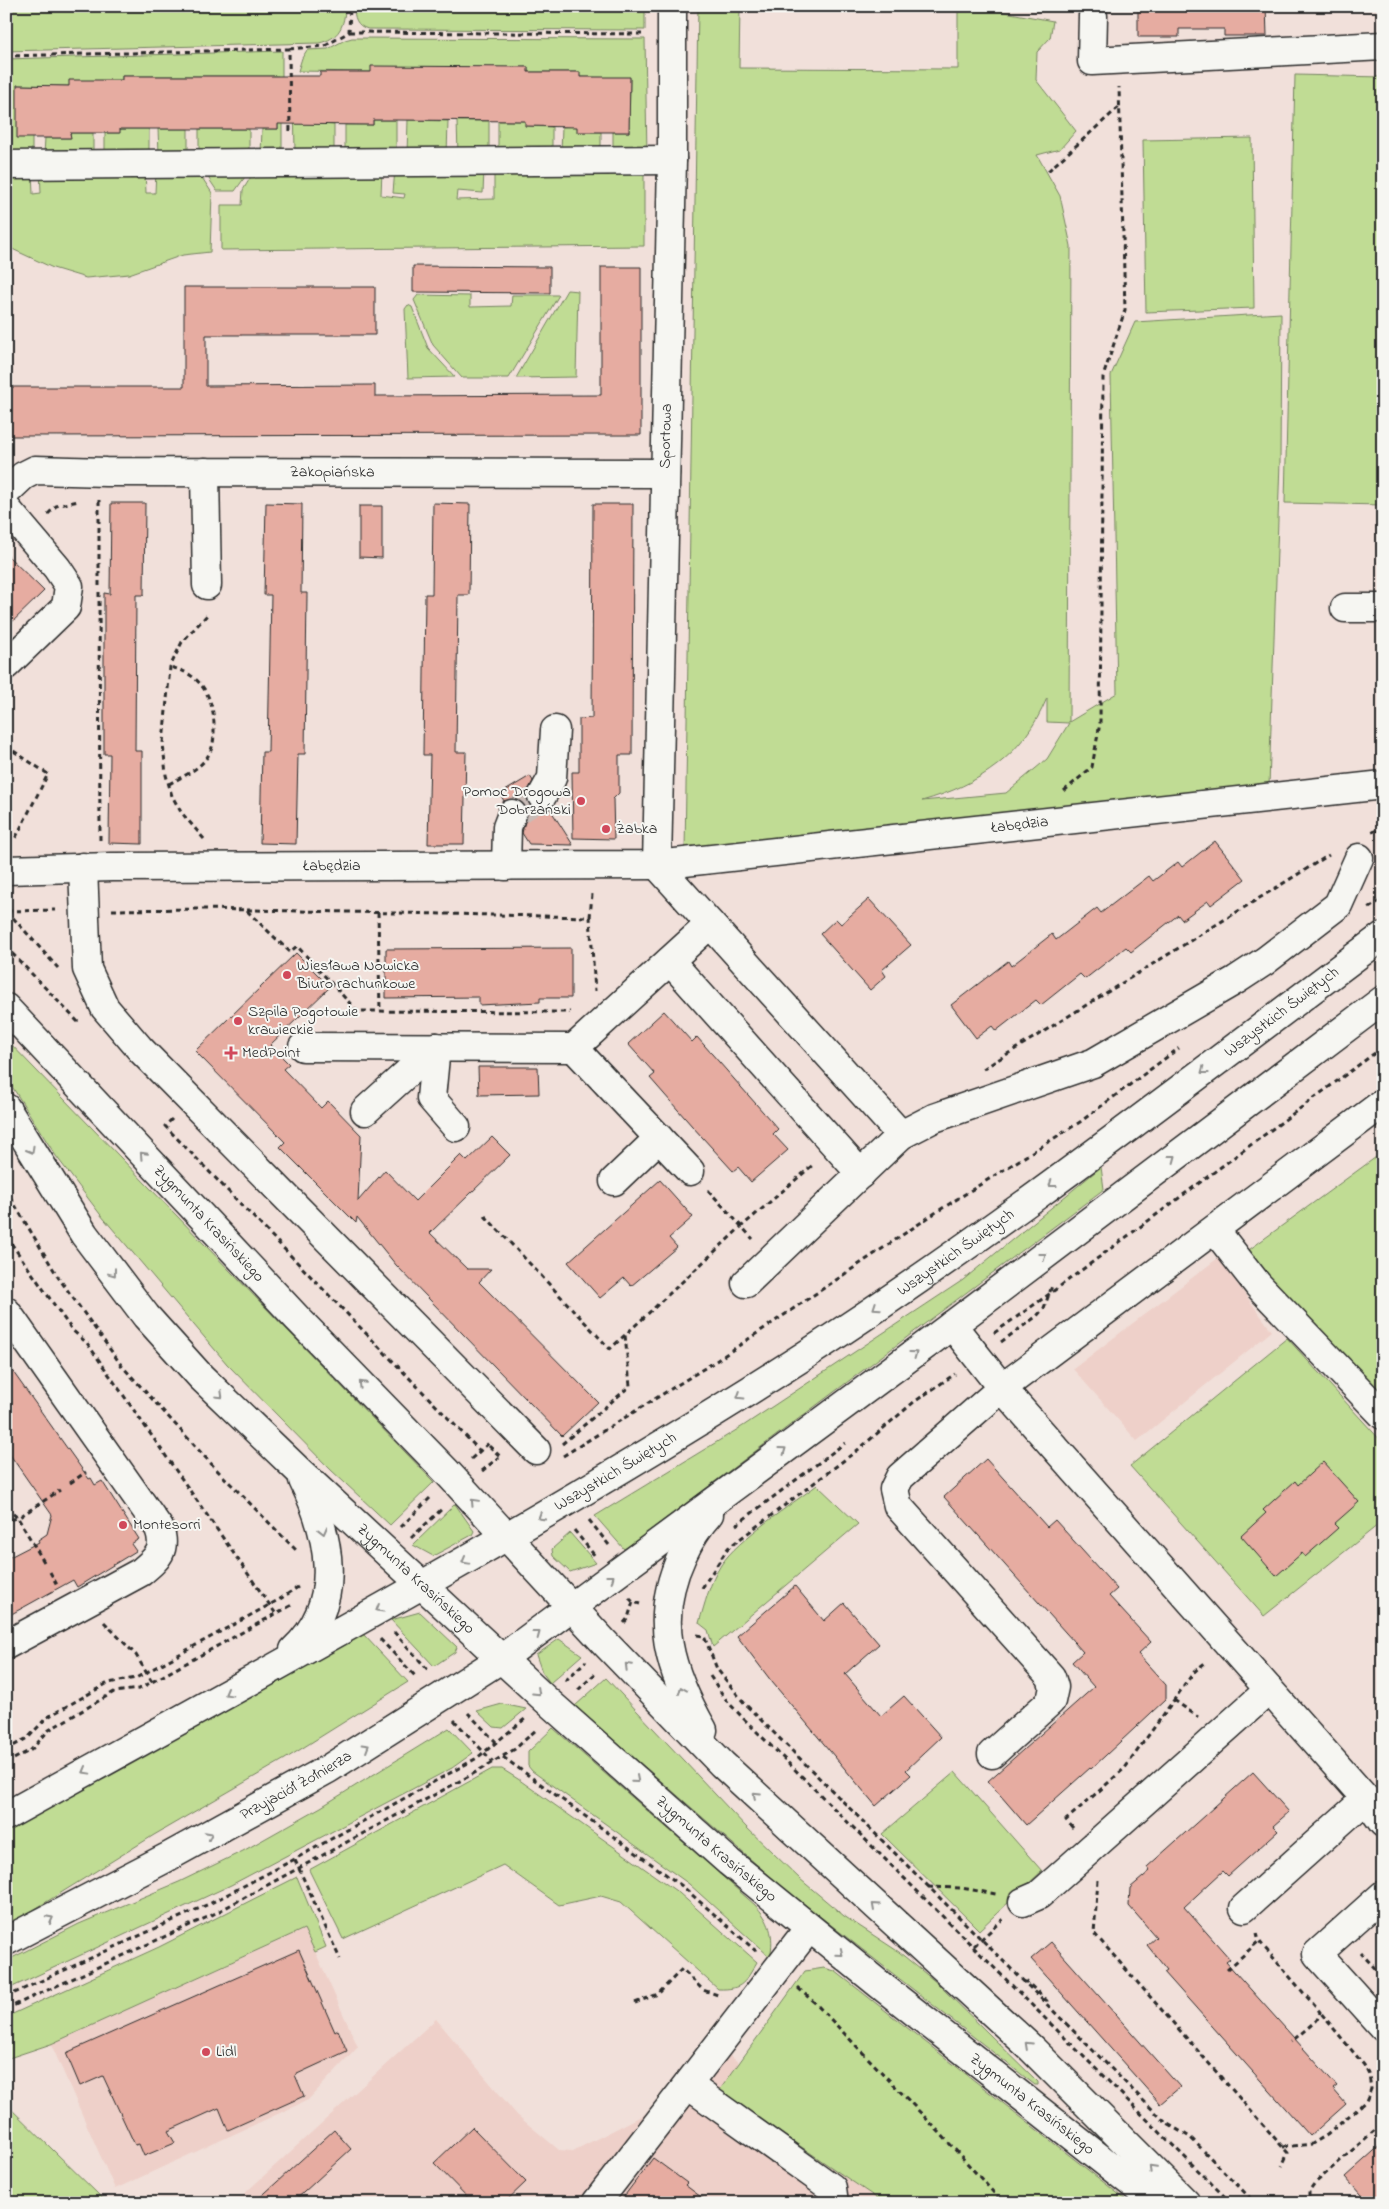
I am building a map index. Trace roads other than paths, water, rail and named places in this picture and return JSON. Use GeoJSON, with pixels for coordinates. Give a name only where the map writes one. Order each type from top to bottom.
{"type":"FeatureCollection","features":[{"type":"Feature","properties":{"kind":"street","name":"Sportowa"},"geometry":{"type":"LineString","coordinates":[[657,865],[672,160],[672,6]]}},
{"type":"Feature","properties":{"kind":"street"},"geometry":{"type":"LineString","coordinates":[[1094,10],[1092,61],[1383,46]]}},
{"type":"Feature","properties":{"kind":"street"},"geometry":{"type":"LineString","coordinates":[[6,165],[672,160]]}},
{"type":"Feature","properties":{"kind":"street","name":"Zakopiańska"},"geometry":{"type":"LineString","coordinates":[[6,492],[22,476],[35,470],[665,473]]}},
{"type":"Feature","properties":{"kind":"street"},"geometry":{"type":"LineString","coordinates":[[205,472],[207,585]]}},
{"type":"Feature","properties":{"kind":"street"},"geometry":{"type":"LineString","coordinates":[[6,508],[57,568],[69,586],[66,607],[6,665]]}},
{"type":"Feature","properties":{"kind":"street"},"geometry":{"type":"LineString","coordinates":[[1344,608],[1383,608]]}},
{"type":"Feature","properties":{"kind":"street"},"geometry":{"type":"LineString","coordinates":[[542,796],[552,778],[555,730]]}},
{"type":"Feature","properties":{"kind":"street","name":"Łabędzia"},"geometry":{"type":"LineString","coordinates":[[6,870],[92,858],[506,866],[657,865],[1383,785]]}},
{"type":"Feature","properties":{"kind":"street"},"geometry":{"type":"LineString","coordinates":[[506,866],[507,827],[512,814]]}},
{"type":"Feature","properties":{"kind":"street"},"geometry":{"type":"LineString","coordinates":[[746,1284],[901,1135],[934,1118],[1093,1063],[1236,980],[1265,961],[1338,905],[1354,847]]}},
{"type":"Feature","properties":{"kind":"street"},"geometry":{"type":"LineString","coordinates":[[92,858],[85,910],[86,969],[105,1008],[191,1100],[541,1455]]}},
{"type":"Feature","properties":{"kind":"street"},"geometry":{"type":"LineString","coordinates":[[657,865],[901,1135]]}},
{"type":"Feature","properties":{"kind":"street"},"geometry":{"type":"LineString","coordinates":[[303,1047],[574,1048],[710,924]]}},
{"type":"Feature","properties":{"kind":"street","name":"Wszystkich Świętych"},"geometry":{"type":"LineString","coordinates":[[508,1537],[668,1442],[808,1353],[921,1277],[1044,1190],[1383,936]]}},
{"type":"Feature","properties":{"kind":"street"},"geometry":{"type":"LineString","coordinates":[[670,961],[861,1174]]}},
{"type":"Feature","properties":{"kind":"street"},"geometry":{"type":"LineString","coordinates":[[572,1608],[952,1325],[1383,1000]]}},
{"type":"Feature","properties":{"kind":"street","name":"Zygmunta Krasińskiego"},"geometry":{"type":"LineString","coordinates":[[6,1008],[297,1318],[452,1477],[572,1608],[722,1764],[1032,2049],[1186,2203]]}},
{"type":"Feature","properties":{"kind":"street"},"geometry":{"type":"LineString","coordinates":[[365,1111],[436,1047]]}},
{"type":"Feature","properties":{"kind":"street"},"geometry":{"type":"LineString","coordinates":[[436,1047],[431,1098],[456,1127]]}},
{"type":"Feature","properties":{"kind":"street"},"geometry":{"type":"LineString","coordinates":[[574,1048],[690,1172]]}},
{"type":"Feature","properties":{"kind":"street"},"geometry":{"type":"LineString","coordinates":[[992,1754],[1050,1701],[1054,1687],[1051,1677],[898,1506],[894,1489],[900,1477],[1002,1388],[1383,1103]]}},
{"type":"Feature","properties":{"kind":"street","name":"Zygmunta Krasińskiego"},"geometry":{"type":"LineString","coordinates":[[6,1108],[84,1234],[146,1316],[201,1377],[298,1470],[551,1705],[729,1862],[809,1928],[1157,2203]]}},
{"type":"Feature","properties":{"kind":"street"},"geometry":{"type":"LineString","coordinates":[[614,1181],[659,1138]]}},
{"type":"Feature","properties":{"kind":"street"},"geometry":{"type":"LineString","coordinates":[[1215,1230],[1258,1285],[1383,1414]]}},
{"type":"Feature","properties":{"kind":"street"},"geometry":{"type":"LineString","coordinates":[[6,1311],[159,1528],[164,1540],[160,1552],[153,1562],[141,1572],[6,1645]]}},
{"type":"Feature","properties":{"kind":"street"},"geometry":{"type":"LineString","coordinates":[[952,1325],[1002,1388],[1366,1799],[1383,1823]]}},
{"type":"Feature","properties":{"kind":"street","name":"Zygmunta Krasińskiego"},"geometry":{"type":"LineString","coordinates":[[271,1669],[303,1642],[315,1626],[328,1590],[328,1553],[322,1525],[298,1470]]}},
{"type":"Feature","properties":{"kind":"street","name":"Zygmunta Krasińskiego"},"geometry":{"type":"LineString","coordinates":[[722,1764],[685,1698],[675,1672],[666,1630],[667,1610],[670,1588],[690,1541],[706,1516],[744,1479]]}},
{"type":"Feature","properties":{"kind":"street"},"geometry":{"type":"LineString","coordinates":[[6,1816],[508,1537]]}},
{"type":"Feature","properties":{"kind":"street","name":"Przyjaciół Żołnierza"},"geometry":{"type":"LineString","coordinates":[[6,1942],[174,1854],[328,1769],[444,1698],[572,1608]]}},
{"type":"Feature","properties":{"kind":"street"},"geometry":{"type":"LineString","coordinates":[[1014,1909],[1040,1895],[1269,1690]]}},
{"type":"Feature","properties":{"kind":"street"},"geometry":{"type":"LineString","coordinates":[[1244,1908],[1366,1799]]}},
{"type":"Feature","properties":{"kind":"street"},"geometry":{"type":"LineString","coordinates":[[1383,1895],[1317,1954],[1383,2027]]}},
{"type":"Feature","properties":{"kind":"street"},"geometry":{"type":"LineString","coordinates":[[596,2203],[809,1928]]}},
{"type":"Feature","properties":{"kind":"street"},"geometry":{"type":"LineString","coordinates":[[688,2085],[832,2188],[834,2203]]}},
{"type":"Feature","properties":{"kind":"tunnel"},"geometry":{"type":"LineString","coordinates":[[512,814],[542,796]]}},
{"type":"Feature","properties":{"kind":"place","name":"Pomoc Drogowa Dobrzański"},"geometry":{"type":"Point","coordinates":[581,801]}},
{"type":"Feature","properties":{"kind":"place","name":"Żabka"},"geometry":{"type":"Point","coordinates":[606,829]}},
{"type":"Feature","properties":{"kind":"place","name":"Wiesława Nowicka Biuro rachunkowe"},"geometry":{"type":"Point","coordinates":[287,975]}},
{"type":"Feature","properties":{"kind":"place","name":"Szpila Pogotowie krawieckie"},"geometry":{"type":"Point","coordinates":[238,1021]}},
{"type":"Feature","properties":{"kind":"place","name":"MedPoint"},"geometry":{"type":"Point","coordinates":[231,1053]}},
{"type":"Feature","properties":{"kind":"place","name":"Montesorri"},"geometry":{"type":"Point","coordinates":[123,1525]}},
{"type":"Feature","properties":{"kind":"place","name":"Lidl"},"geometry":{"type":"Point","coordinates":[206,2052]}}]}
